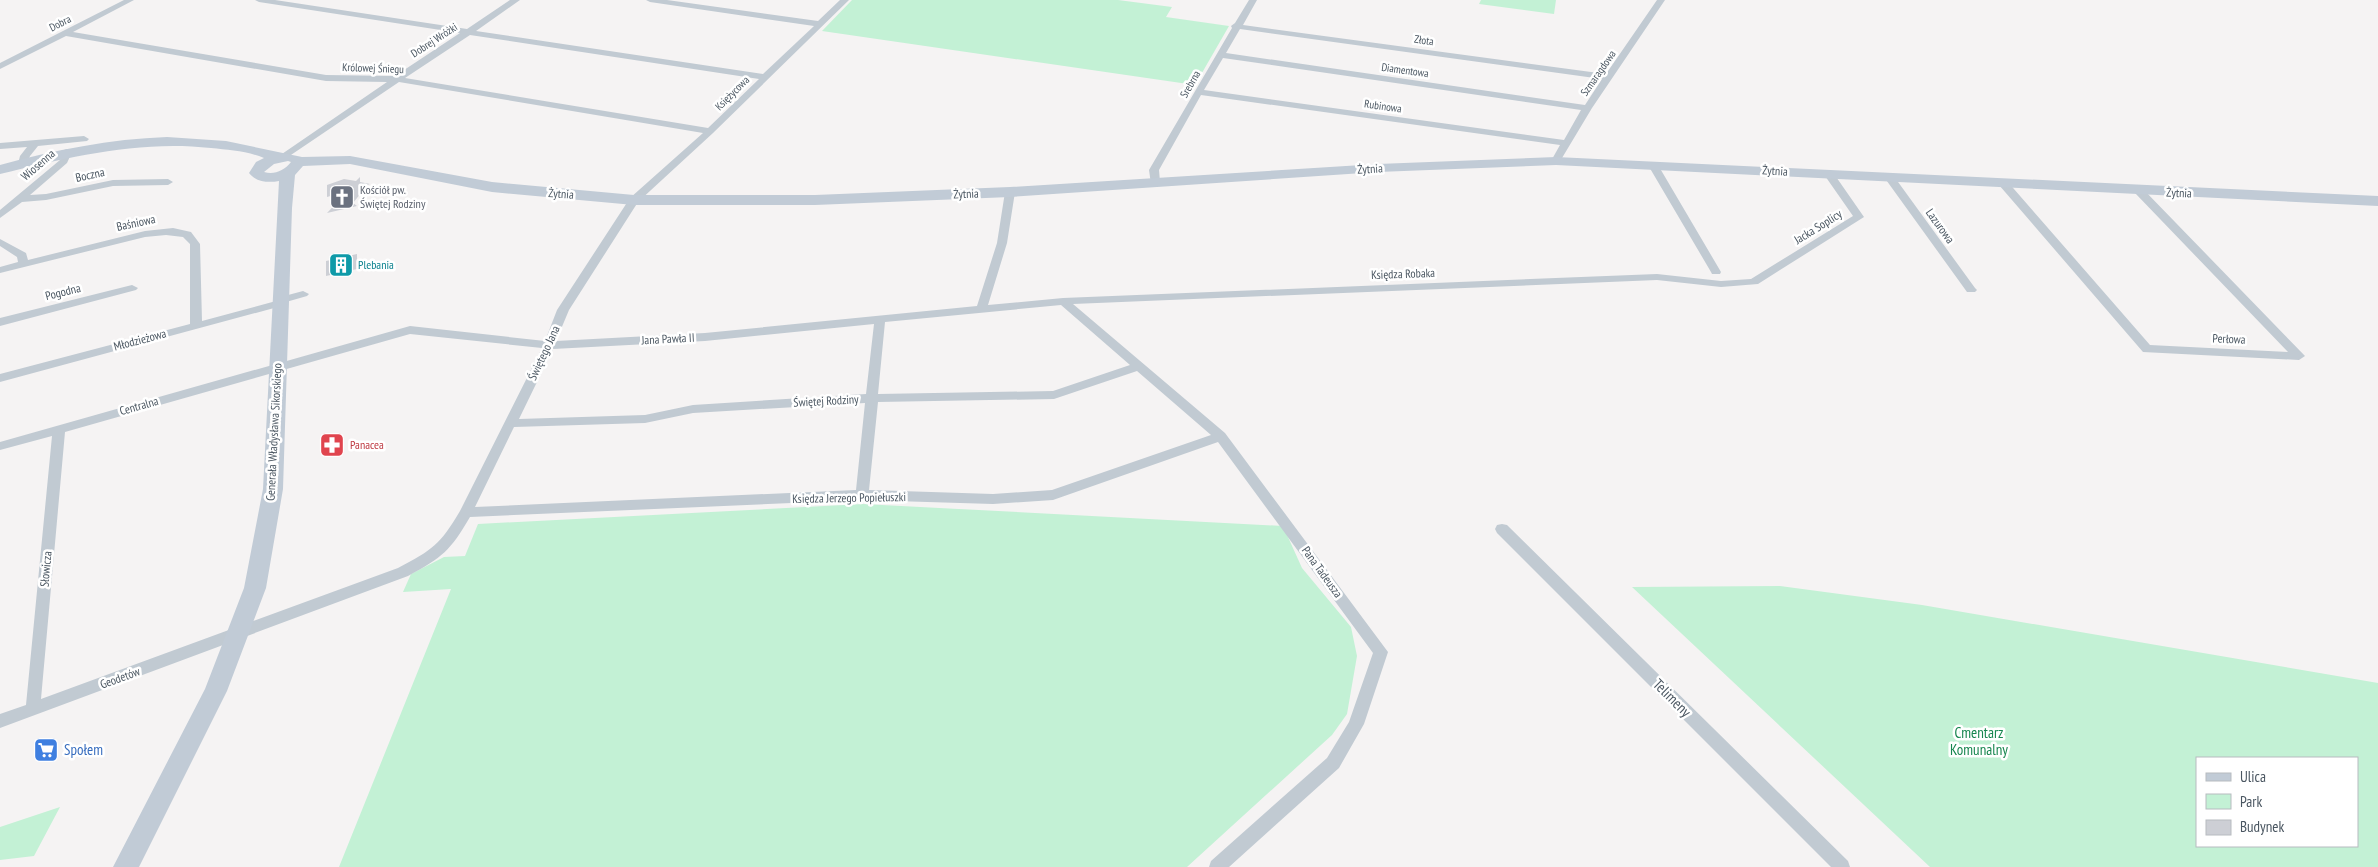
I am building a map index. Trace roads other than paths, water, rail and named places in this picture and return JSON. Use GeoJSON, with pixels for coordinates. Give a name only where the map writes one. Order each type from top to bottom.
{"type":"FeatureCollection","features":[{"type":"Feature","properties":{"kind":"street","name":"Dobra"},"geometry":{"type":"LineString","coordinates":[[0,66],[130,0]]}},
{"type":"Feature","properties":{"kind":"street"},"geometry":{"type":"LineString","coordinates":[[259,0],[764,77]]}},
{"type":"Feature","properties":{"kind":"street","name":"Dobrej Wróżki"},"geometry":{"type":"LineString","coordinates":[[289,163],[314,135],[516,0]]}},
{"type":"Feature","properties":{"kind":"street"},"geometry":{"type":"LineString","coordinates":[[650,0],[819,24]]}},
{"type":"Feature","properties":{"kind":"street","name":"Księżycowa"},"geometry":{"type":"LineString","coordinates":[[634,200],[710,131],[845,0]]}},
{"type":"Feature","properties":{"kind":"street","name":"Srebrna"},"geometry":{"type":"LineString","coordinates":[[1155,182],[1154,170],[1235,26],[1253,0]]}},
{"type":"Feature","properties":{"kind":"street","name":"Szmaragdowa"},"geometry":{"type":"LineString","coordinates":[[1556,161],[1587,108],[1659,0]]}},
{"type":"Feature","properties":{"kind":"street","name":"Złota"},"geometry":{"type":"LineString","coordinates":[[1235,26],[1608,77]]}},
{"type":"Feature","properties":{"kind":"street","name":"Królowej Śniegu"},"geometry":{"type":"LineString","coordinates":[[64,33],[326,78],[398,79],[710,131]]}},
{"type":"Feature","properties":{"kind":"street","name":"Diamentowa"},"geometry":{"type":"LineString","coordinates":[[1220,54],[1587,108]]}},
{"type":"Feature","properties":{"kind":"street","name":"Rubinowa"},"geometry":{"type":"LineString","coordinates":[[1198,92],[1566,143]]}},
{"type":"Feature","properties":{"kind":"street"},"geometry":{"type":"LineString","coordinates":[[0,146],[84,139]]}},
{"type":"Feature","properties":{"kind":"street","name":"Generała Władysława Sikorskiego"},"geometry":{"type":"LineString","coordinates":[[0,170],[67,152],[112,144],[164,140],[194,141],[258,149],[289,163],[284,208],[275,450],[269,515],[254,588],[239,634],[212,698],[126,867]]}},
{"type":"Feature","properties":{"kind":"street"},"geometry":{"type":"LineString","coordinates":[[23,164],[25,156],[35,143]]}},
{"type":"Feature","properties":{"kind":"street","name":"Generała Władysława Sikorskiego"},"geometry":{"type":"LineString","coordinates":[[228,146],[260,157],[265,171],[276,184],[284,208]]}},
{"type":"Feature","properties":{"kind":"street","name":"Wiosenna"},"geometry":{"type":"LineString","coordinates":[[0,215],[64,161],[67,152]]}},
{"type":"Feature","properties":{"kind":"street","name":"Żytnia"},"geometry":{"type":"LineString","coordinates":[[265,171],[289,163],[365,164],[492,187],[634,200],[815,200],[1010,192],[1378,168],[1556,161],[1828,173],[2139,191],[2378,201]]}},
{"type":"Feature","properties":{"kind":"street"},"geometry":{"type":"LineString","coordinates":[[1653,165],[1716,272]]}},
{"type":"Feature","properties":{"kind":"street","name":"Jacka Soplicy"},"geometry":{"type":"LineString","coordinates":[[1744,283],[1754,282],[1859,217],[1828,173]]}},
{"type":"Feature","properties":{"kind":"street","name":"Lazurowa"},"geometry":{"type":"LineString","coordinates":[[1890,177],[1971,290]]}},
{"type":"Feature","properties":{"kind":"street","name":"Boczna"},"geometry":{"type":"LineString","coordinates":[[18,199],[46,197],[113,183],[168,182]]}},
{"type":"Feature","properties":{"kind":"street","name":"Perłowa"},"geometry":{"type":"LineString","coordinates":[[2003,184],[2147,350],[2299,356],[2139,191]]}},
{"type":"Feature","properties":{"kind":"street"},"geometry":{"type":"LineString","coordinates":[[981,310],[1002,243],[1010,192]]}},
{"type":"Feature","properties":{"kind":"street","name":"Świętego Jana"},"geometry":{"type":"LineString","coordinates":[[466,512],[550,345],[563,310],[634,200]]}},
{"type":"Feature","properties":{"kind":"street","name":"Baśniowa"},"geometry":{"type":"LineString","coordinates":[[0,270],[145,234],[168,232],[185,234],[192,237],[195,244],[196,325]]}},
{"type":"Feature","properties":{"kind":"street"},"geometry":{"type":"LineString","coordinates":[[0,242],[22,255],[24,264]]}},
{"type":"Feature","properties":{"kind":"street","name":"Księdza Robaka"},"geometry":{"type":"LineString","coordinates":[[1062,301],[1657,277],[1721,284],[1744,283]]}},
{"type":"Feature","properties":{"kind":"street","name":"Pogodna"},"geometry":{"type":"LineString","coordinates":[[0,322],[132,288]]}},
{"type":"Feature","properties":{"kind":"street","name":"Młodzieżowa"},"geometry":{"type":"LineString","coordinates":[[0,378],[281,302],[304,294]]}},
{"type":"Feature","properties":{"kind":"street","name":"Jana Pawła II"},"geometry":{"type":"LineString","coordinates":[[278,366],[410,330],[550,345],[705,337],[1062,301]]}},
{"type":"Feature","properties":{"kind":"street","name":"Pana Tadeusza"},"geometry":{"type":"LineString","coordinates":[[1062,301],[1221,436],[1381,652],[1356,724],[1334,763],[1216,867]]}},
{"type":"Feature","properties":{"kind":"street"},"geometry":{"type":"LineString","coordinates":[[862,495],[880,320]]}},
{"type":"Feature","properties":{"kind":"street","name":"Centralna"},"geometry":{"type":"LineString","coordinates":[[0,446],[278,366]]}},
{"type":"Feature","properties":{"kind":"street","name":"Świętej Rodziny"},"geometry":{"type":"LineString","coordinates":[[511,423],[645,419],[693,409],[873,398],[1054,395],[1138,366]]}},
{"type":"Feature","properties":{"kind":"street","name":"Słowicza"},"geometry":{"type":"LineString","coordinates":[[33,709],[58,429]]}},
{"type":"Feature","properties":{"kind":"street","name":"Księdza Jerzego Popiełuszki"},"geometry":{"type":"LineString","coordinates":[[466,512],[862,495],[992,499],[1053,495],[1221,436]]}},
{"type":"Feature","properties":{"kind":"street","name":"Geodetów"},"geometry":{"type":"LineString","coordinates":[[0,721],[239,634],[419,565],[442,548],[466,512]]}},
{"type":"Feature","properties":{"kind":"street","name":"Telimeny"},"geometry":{"type":"LineString","coordinates":[[1502,529],[1842,867]]}},
{"type":"Feature","properties":{"kind":"place","name":"Kościół pw. Świętej Rodziny"},"geometry":{"type":"Point","coordinates":[342,197]}},
{"type":"Feature","properties":{"kind":"place","name":"Plebania"},"geometry":{"type":"Point","coordinates":[341,265]}},
{"type":"Feature","properties":{"kind":"place","name":"Panacea"},"geometry":{"type":"Point","coordinates":[332,445]}},
{"type":"Feature","properties":{"kind":"place","name":"Społem"},"geometry":{"type":"Point","coordinates":[46,750]}},
{"type":"Feature","properties":{"kind":"park label","name":"Cmentarz Komunalny"},"geometry":{"type":"Point","coordinates":[1979,742]}}]}
